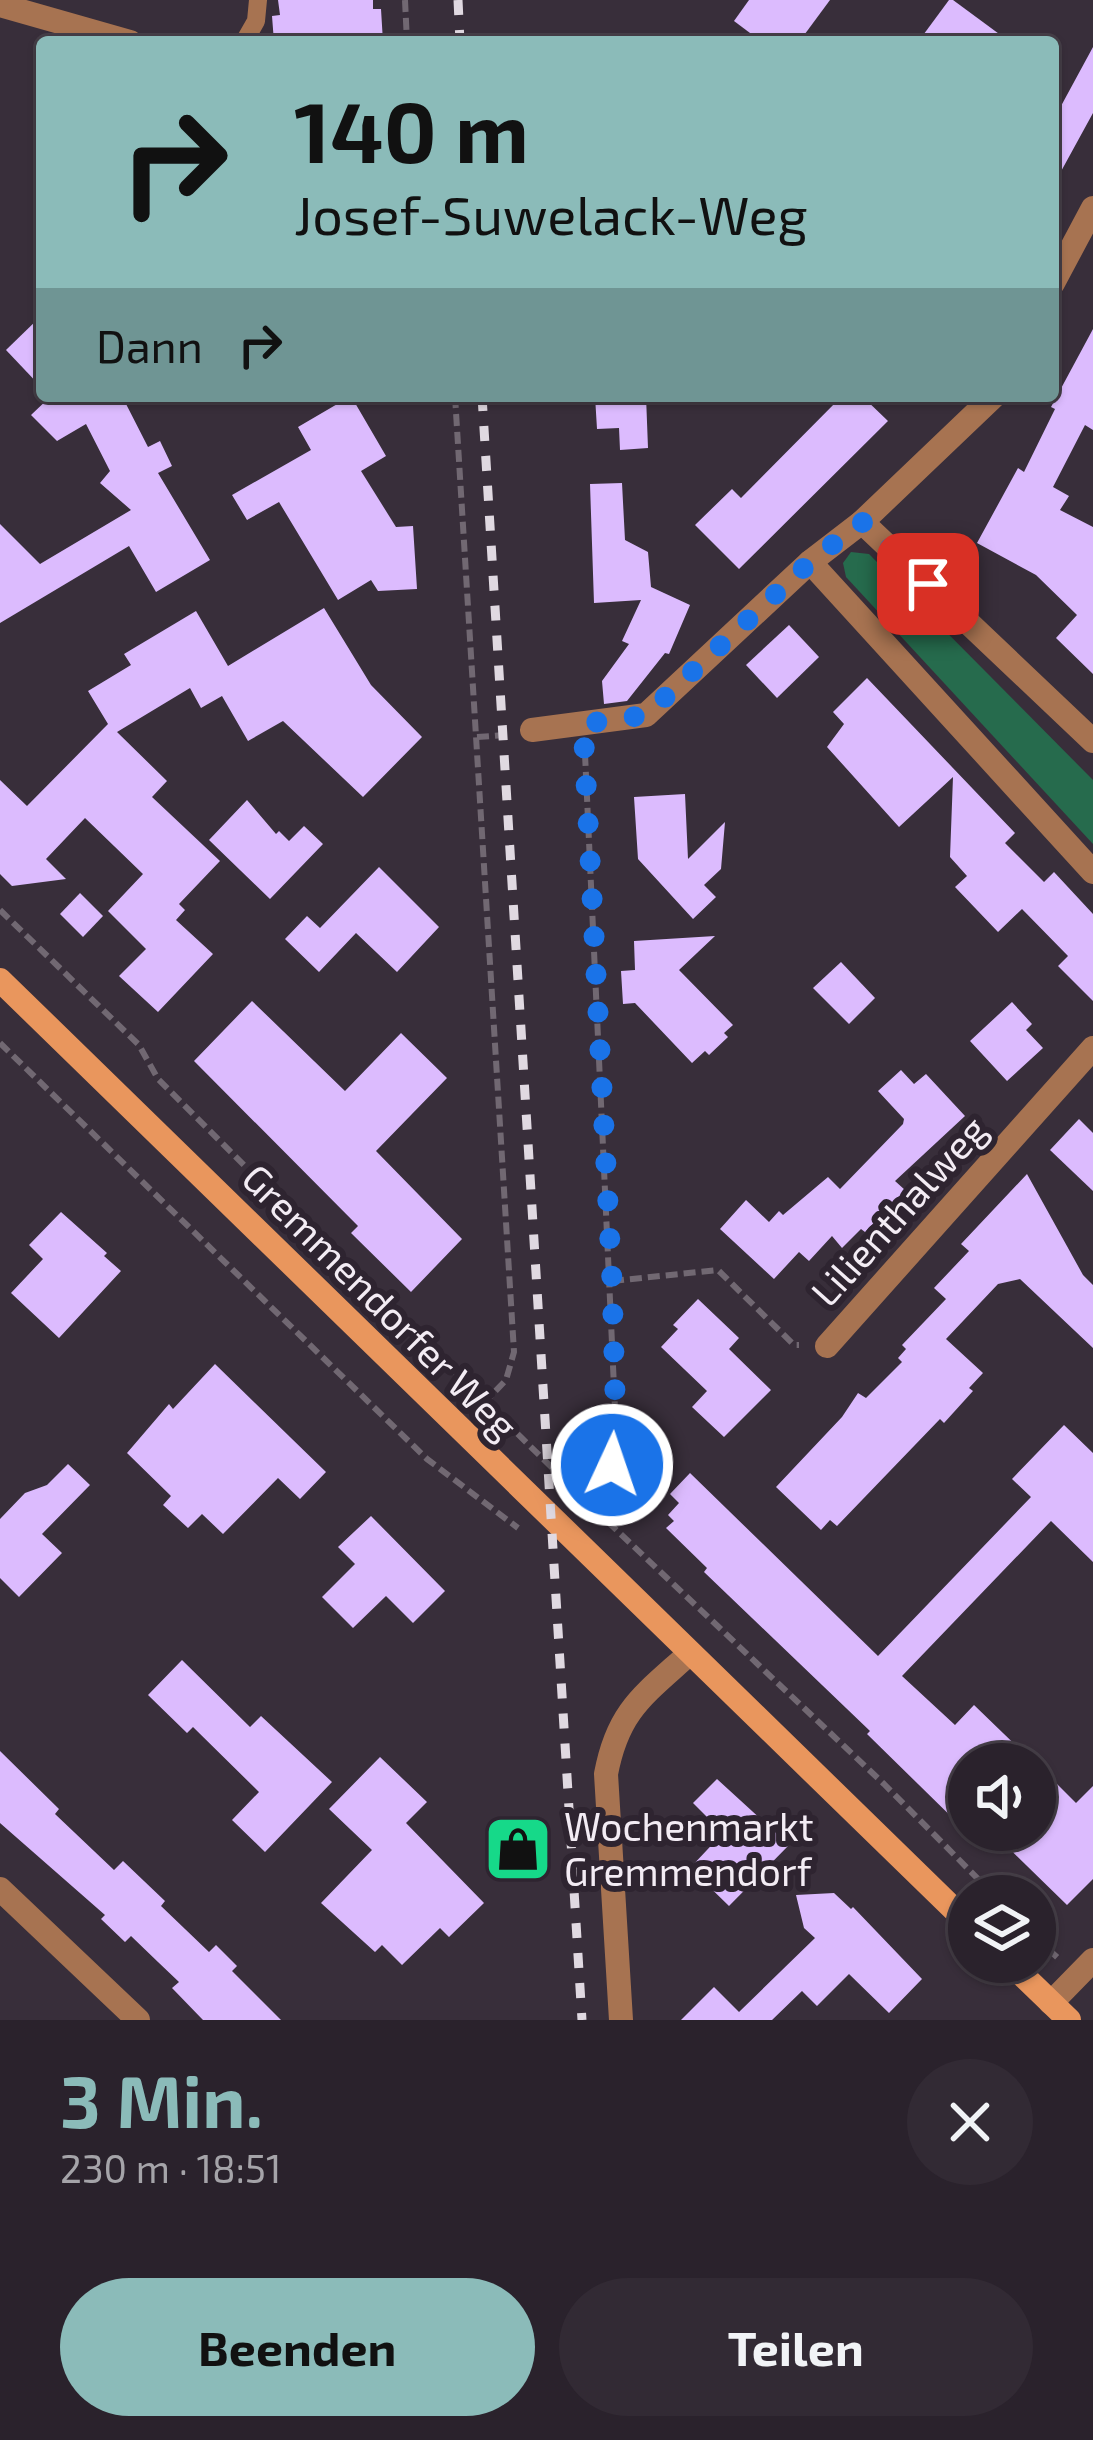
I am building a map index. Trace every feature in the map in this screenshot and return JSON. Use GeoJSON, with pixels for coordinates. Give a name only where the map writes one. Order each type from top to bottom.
{"type":"FeatureCollection","features":[{"type":"Feature","properties":{"kind":"street"},"geometry":{"type":"LineString","coordinates":[[0,5],[109,36]]}},
{"type":"Feature","properties":{"kind":"street"},"geometry":{"type":"LineString","coordinates":[[1059,273],[1093,208]]}},
{"type":"Feature","properties":{"kind":"street"},"geometry":{"type":"LineString","coordinates":[[532,730],[646,715],[988,402]]}},
{"type":"Feature","properties":{"kind":"street"},"geometry":{"type":"LineString","coordinates":[[862,522],[1093,741]]}},
{"type":"Feature","properties":{"kind":"street"},"geometry":{"type":"LineString","coordinates":[[810,562],[1093,872]]}},
{"type":"Feature","properties":{"kind":"street","name":"Gremmendorfer Weg"},"geometry":{"type":"LineString","coordinates":[[0,980],[948,1904]]}},
{"type":"Feature","properties":{"kind":"street","name":"Lilienthalweg"},"geometry":{"type":"LineString","coordinates":[[826,1346],[1093,1048]]}},
{"type":"Feature","properties":{"kind":"street"},"geometry":{"type":"LineString","coordinates":[[621,2020],[606,1774],[609,1756],[613,1738],[630,1709],[690,1653]]}},
{"type":"Feature","properties":{"kind":"street"},"geometry":{"type":"LineString","coordinates":[[0,1889],[138,2020]]}},
{"type":"Feature","properties":{"kind":"street"},"geometry":{"type":"LineString","coordinates":[[1030,1983],[1060,2012],[1093,1960]]}},
{"type":"Feature","properties":{"kind":"lane"},"geometry":{"type":"LineString","coordinates":[[247,36],[256,20],[258,0]]}},
{"type":"Feature","properties":{"kind":"path"},"geometry":{"type":"LineString","coordinates":[[405,0],[407,36]]}},
{"type":"Feature","properties":{"kind":"path"},"geometry":{"type":"LineString","coordinates":[[455,402],[514,1352],[506,1380],[486,1401]]}},
{"type":"Feature","properties":{"kind":"path"},"geometry":{"type":"LineString","coordinates":[[583,724],[616,1431],[612,1465],[602,1490],[589,1504]]}},
{"type":"Feature","properties":{"kind":"path"},"geometry":{"type":"LineString","coordinates":[[477,737],[494,736]]}},
{"type":"Feature","properties":{"kind":"path","name":"Gremmendorfer Weg"},"geometry":{"type":"LineString","coordinates":[[0,910],[139,1045],[158,1079],[974,1875]]}},
{"type":"Feature","properties":{"kind":"path","name":"Gremmendorfer Weg"},"geometry":{"type":"LineString","coordinates":[[0,1043],[394,1428],[478,1501]]}},
{"type":"Feature","properties":{"kind":"path","name":"Lilienthalweg"},"geometry":{"type":"LineString","coordinates":[[612,1281],[718,1270],[794,1346],[826,1346]]}},
{"type":"Feature","properties":{"kind":"green space"},"geometry":{"type":"Polygon","coordinates":[[[851,552],[869,554],[1093,780],[1093,844],[846,577],[843,563],[851,552]]]}},
{"type":"Feature","properties":{"kind":"building"},"geometry":{"type":"Polygon","coordinates":[[[278,0],[373,0],[373,9],[381,9],[383,36],[274,36],[272,16],[280,15],[278,0]]]}},
{"type":"Feature","properties":{"kind":"building"},"geometry":{"type":"Polygon","coordinates":[[[749,0],[830,0],[803,36],[754,36],[734,21],[749,0]]]}},
{"type":"Feature","properties":{"kind":"building"},"geometry":{"type":"Polygon","coordinates":[[[953,0],[1002,36],[922,36],[953,0]]]}},
{"type":"Feature","properties":{"kind":"building"},"geometry":{"type":"Polygon","coordinates":[[[1093,47],[1093,113],[1059,175],[1059,105],[1093,47]]]}},
{"type":"Feature","properties":{"kind":"building"},"geometry":{"type":"Polygon","coordinates":[[[36,321],[36,382],[6,350],[36,321]]]}},
{"type":"Feature","properties":{"kind":"building"},"geometry":{"type":"Polygon","coordinates":[[[1093,329],[1093,430],[1085,425],[1053,487],[1069,496],[1060,510],[1093,527],[1093,674],[1056,638],[1077,615],[1036,575],[977,543],[1018,468],[1024,472],[1055,409],[1051,407],[1059,402],[1059,392],[1093,329]]]}},
{"type":"Feature","properties":{"kind":"building"},"geometry":{"type":"Polygon","coordinates":[[[45,402],[125,402],[148,447],[160,441],[172,466],[158,473],[210,560],[156,592],[129,546],[0,623],[0,524],[40,564],[131,510],[100,483],[110,471],[86,424],[57,441],[31,415],[45,402]]]}},
{"type":"Feature","properties":{"kind":"building"},"geometry":{"type":"Polygon","coordinates":[[[341,402],[354,402],[386,456],[361,471],[396,527],[413,526],[417,589],[378,591],[371,580],[338,600],[279,502],[247,520],[232,495],[311,450],[298,427],[341,402]]]}},
{"type":"Feature","properties":{"kind":"building"},"geometry":{"type":"Polygon","coordinates":[[[595,402],[646,402],[648,448],[620,450],[619,428],[597,429],[595,402]]]}},
{"type":"Feature","properties":{"kind":"building"},"geometry":{"type":"Polygon","coordinates":[[[836,402],[868,402],[888,421],[739,569],[695,525],[732,489],[741,498],[836,402]]]}},
{"type":"Feature","properties":{"kind":"building"},"geometry":{"type":"Polygon","coordinates":[[[622,483],[625,540],[648,552],[651,587],[690,605],[669,654],[665,653],[627,701],[604,704],[602,681],[629,644],[622,641],[641,600],[594,603],[590,484],[622,483]]]}},
{"type":"Feature","properties":{"kind":"building"},"geometry":{"type":"Polygon","coordinates":[[[324,608],[371,685],[422,737],[363,797],[283,721],[248,741],[222,696],[201,708],[190,688],[117,732],[167,781],[152,797],[220,861],[179,904],[185,910],[176,920],[213,954],[158,1012],[119,976],[146,949],[108,911],[143,874],[85,818],[46,859],[66,879],[12,886],[0,874],[0,780],[27,806],[108,724],[88,691],[131,665],[124,654],[196,611],[228,666],[324,608]]]}},
{"type":"Feature","properties":{"kind":"building"},"geometry":{"type":"Polygon","coordinates":[[[789,625],[819,657],[777,698],[746,665],[789,625]]]}},
{"type":"Feature","properties":{"kind":"building"},"geometry":{"type":"Polygon","coordinates":[[[867,678],[1015,833],[1005,843],[1044,882],[1054,872],[1093,914],[1093,1001],[1058,966],[1068,956],[1022,909],[998,932],[955,887],[967,876],[950,857],[953,777],[899,827],[827,747],[844,724],[833,712],[867,678]]]}},
{"type":"Feature","properties":{"kind":"building"},"geometry":{"type":"Polygon","coordinates":[[[685,794],[688,859],[725,822],[721,869],[704,885],[716,897],[693,919],[638,859],[634,797],[685,794]]]}},
{"type":"Feature","properties":{"kind":"building"},"geometry":{"type":"Polygon","coordinates":[[[247,800],[276,834],[279,831],[289,841],[304,826],[323,844],[270,899],[209,840],[247,800]]]}},
{"type":"Feature","properties":{"kind":"building"},"geometry":{"type":"Polygon","coordinates":[[[379,867],[439,927],[397,972],[356,933],[319,972],[285,939],[307,916],[320,928],[379,867]]]}},
{"type":"Feature","properties":{"kind":"building"},"geometry":{"type":"Polygon","coordinates":[[[80,893],[103,916],[83,937],[60,914],[80,893]]]}},
{"type":"Feature","properties":{"kind":"building"},"geometry":{"type":"Polygon","coordinates":[[[715,936],[679,970],[733,1025],[709,1055],[705,1051],[692,1063],[635,1003],[623,1004],[621,971],[635,970],[634,941],[715,936]]]}},
{"type":"Feature","properties":{"kind":"building"},"geometry":{"type":"Polygon","coordinates":[[[841,962],[875,998],[849,1024],[813,988],[841,962]]]}},
{"type":"Feature","properties":{"kind":"building"},"geometry":{"type":"Polygon","coordinates":[[[252,1001],[345,1091],[401,1033],[447,1078],[376,1151],[462,1239],[411,1292],[351,1233],[358,1226],[194,1061],[252,1001]]]}},
{"type":"Feature","properties":{"kind":"building"},"geometry":{"type":"Polygon","coordinates":[[[1012,1002],[1032,1024],[1026,1030],[1043,1048],[1007,1081],[970,1041],[1012,1002]]]}},
{"type":"Feature","properties":{"kind":"building"},"geometry":{"type":"Polygon","coordinates":[[[901,1070],[914,1084],[926,1074],[965,1116],[895,1181],[905,1190],[865,1232],[861,1229],[842,1248],[832,1236],[809,1261],[799,1252],[774,1279],[720,1229],[746,1200],[769,1222],[828,1177],[840,1189],[903,1124],[904,1119],[878,1091],[901,1070]]]}},
{"type":"Feature","properties":{"kind":"building"},"geometry":{"type":"Polygon","coordinates":[[[1079,1119],[1093,1133],[1093,1191],[1050,1150],[1079,1119]]]}},
{"type":"Feature","properties":{"kind":"building"},"geometry":{"type":"Polygon","coordinates":[[[1027,1174],[1093,1285],[1093,1348],[1020,1279],[998,1284],[946,1339],[983,1373],[969,1388],[973,1391],[837,1526],[830,1520],[821,1530],[776,1487],[842,1417],[858,1393],[866,1398],[902,1362],[898,1358],[906,1349],[902,1345],[946,1299],[934,1288],[969,1251],[961,1244],[1027,1174]]]}},
{"type":"Feature","properties":{"kind":"building"},"geometry":{"type":"Polygon","coordinates":[[[61,1212],[121,1271],[59,1338],[11,1293],[43,1259],[29,1245],[61,1212]]]}},
{"type":"Feature","properties":{"kind":"building"},"geometry":{"type":"Polygon","coordinates":[[[698,1299],[739,1338],[729,1349],[771,1390],[724,1437],[692,1407],[707,1391],[661,1347],[678,1329],[673,1325],[698,1299]]]}},
{"type":"Feature","properties":{"kind":"building"},"geometry":{"type":"Polygon","coordinates":[[[215,1364],[326,1472],[300,1499],[278,1478],[223,1534],[202,1514],[188,1528],[163,1505],[171,1496],[127,1453],[169,1404],[173,1409],[215,1364]]]}},
{"type":"Feature","properties":{"kind":"building"},"geometry":{"type":"Polygon","coordinates":[[[1064,1425],[1093,1453],[1093,1562],[1051,1521],[902,1676],[955,1725],[974,1705],[1013,1743],[948,1743],[948,1813],[867,1734],[870,1731],[704,1572],[707,1568],[666,1528],[674,1521],[668,1515],[679,1503],[670,1494],[690,1473],[878,1656],[1031,1497],[1012,1479],[1064,1425]]]}},
{"type":"Feature","properties":{"kind":"building"},"geometry":{"type":"Polygon","coordinates":[[[68,1464],[90,1485],[42,1534],[62,1553],[19,1597],[0,1578],[0,1519],[25,1493],[47,1485],[68,1464]]]}},
{"type":"Feature","properties":{"kind":"building"},"geometry":{"type":"Polygon","coordinates":[[[371,1516],[445,1591],[413,1623],[386,1596],[353,1628],[322,1597],[355,1564],[338,1547],[371,1516]]]}},
{"type":"Feature","properties":{"kind":"building"},"geometry":{"type":"Polygon","coordinates":[[[182,1660],[250,1727],[261,1716],[332,1782],[265,1852],[232,1820],[259,1792],[193,1727],[187,1733],[148,1695],[182,1660]]]}},
{"type":"Feature","properties":{"kind":"building"},"geometry":{"type":"Polygon","coordinates":[[[0,1751],[59,1809],[55,1814],[114,1870],[123,1861],[209,1952],[216,1945],[237,1966],[232,1971],[281,2020],[203,2020],[172,1988],[179,1982],[131,1936],[125,1942],[101,1919],[105,1915],[0,1823],[0,1751]]]}},
{"type":"Feature","properties":{"kind":"building"},"geometry":{"type":"Polygon","coordinates":[[[380,1757],[427,1802],[406,1823],[484,1903],[449,1937],[440,1928],[402,1965],[382,1945],[375,1952],[321,1903],[372,1850],[329,1809],[380,1757]]]}},
{"type":"Feature","properties":{"kind":"building"},"geometry":{"type":"Polygon","coordinates":[[[717,1779],[789,1845],[729,1906],[690,1868],[723,1833],[693,1803],[717,1779]]]}},
{"type":"Feature","properties":{"kind":"building"},"geometry":{"type":"Polygon","coordinates":[[[1056,1783],[1076,1803],[1093,1786],[1093,1879],[1067,1905],[1056,1894],[1056,1875],[1036,1875],[1012,1851],[1056,1851],[1056,1783]]]}},
{"type":"Feature","properties":{"kind":"building"},"geometry":{"type":"Polygon","coordinates":[[[834,1893],[922,1979],[889,2013],[849,1974],[817,2006],[802,1991],[772,2020],[681,2020],[714,1987],[739,2012],[815,1938],[804,1928],[796,1895],[834,1893]]]}},
{"type":"Feature","properties":{"kind":"railway"},"geometry":{"type":"LineString","coordinates":[[458,0],[460,36]]}},
{"type":"Feature","properties":{"kind":"railway"},"geometry":{"type":"LineString","coordinates":[[482,402],[582,2020]]}},
{"type":"Feature","properties":{"kind":"place","name":"Wochenmarkt Gremmendorf"},"geometry":{"type":"Point","coordinates":[518,1849]}},
{"type":"Feature","properties":{"kind":"route"},"geometry":{"type":"LineString","coordinates":[[612,1465],[616,1431],[612,1281],[583,724],[646,715],[810,562],[862,522],[928,584]]}}]}
